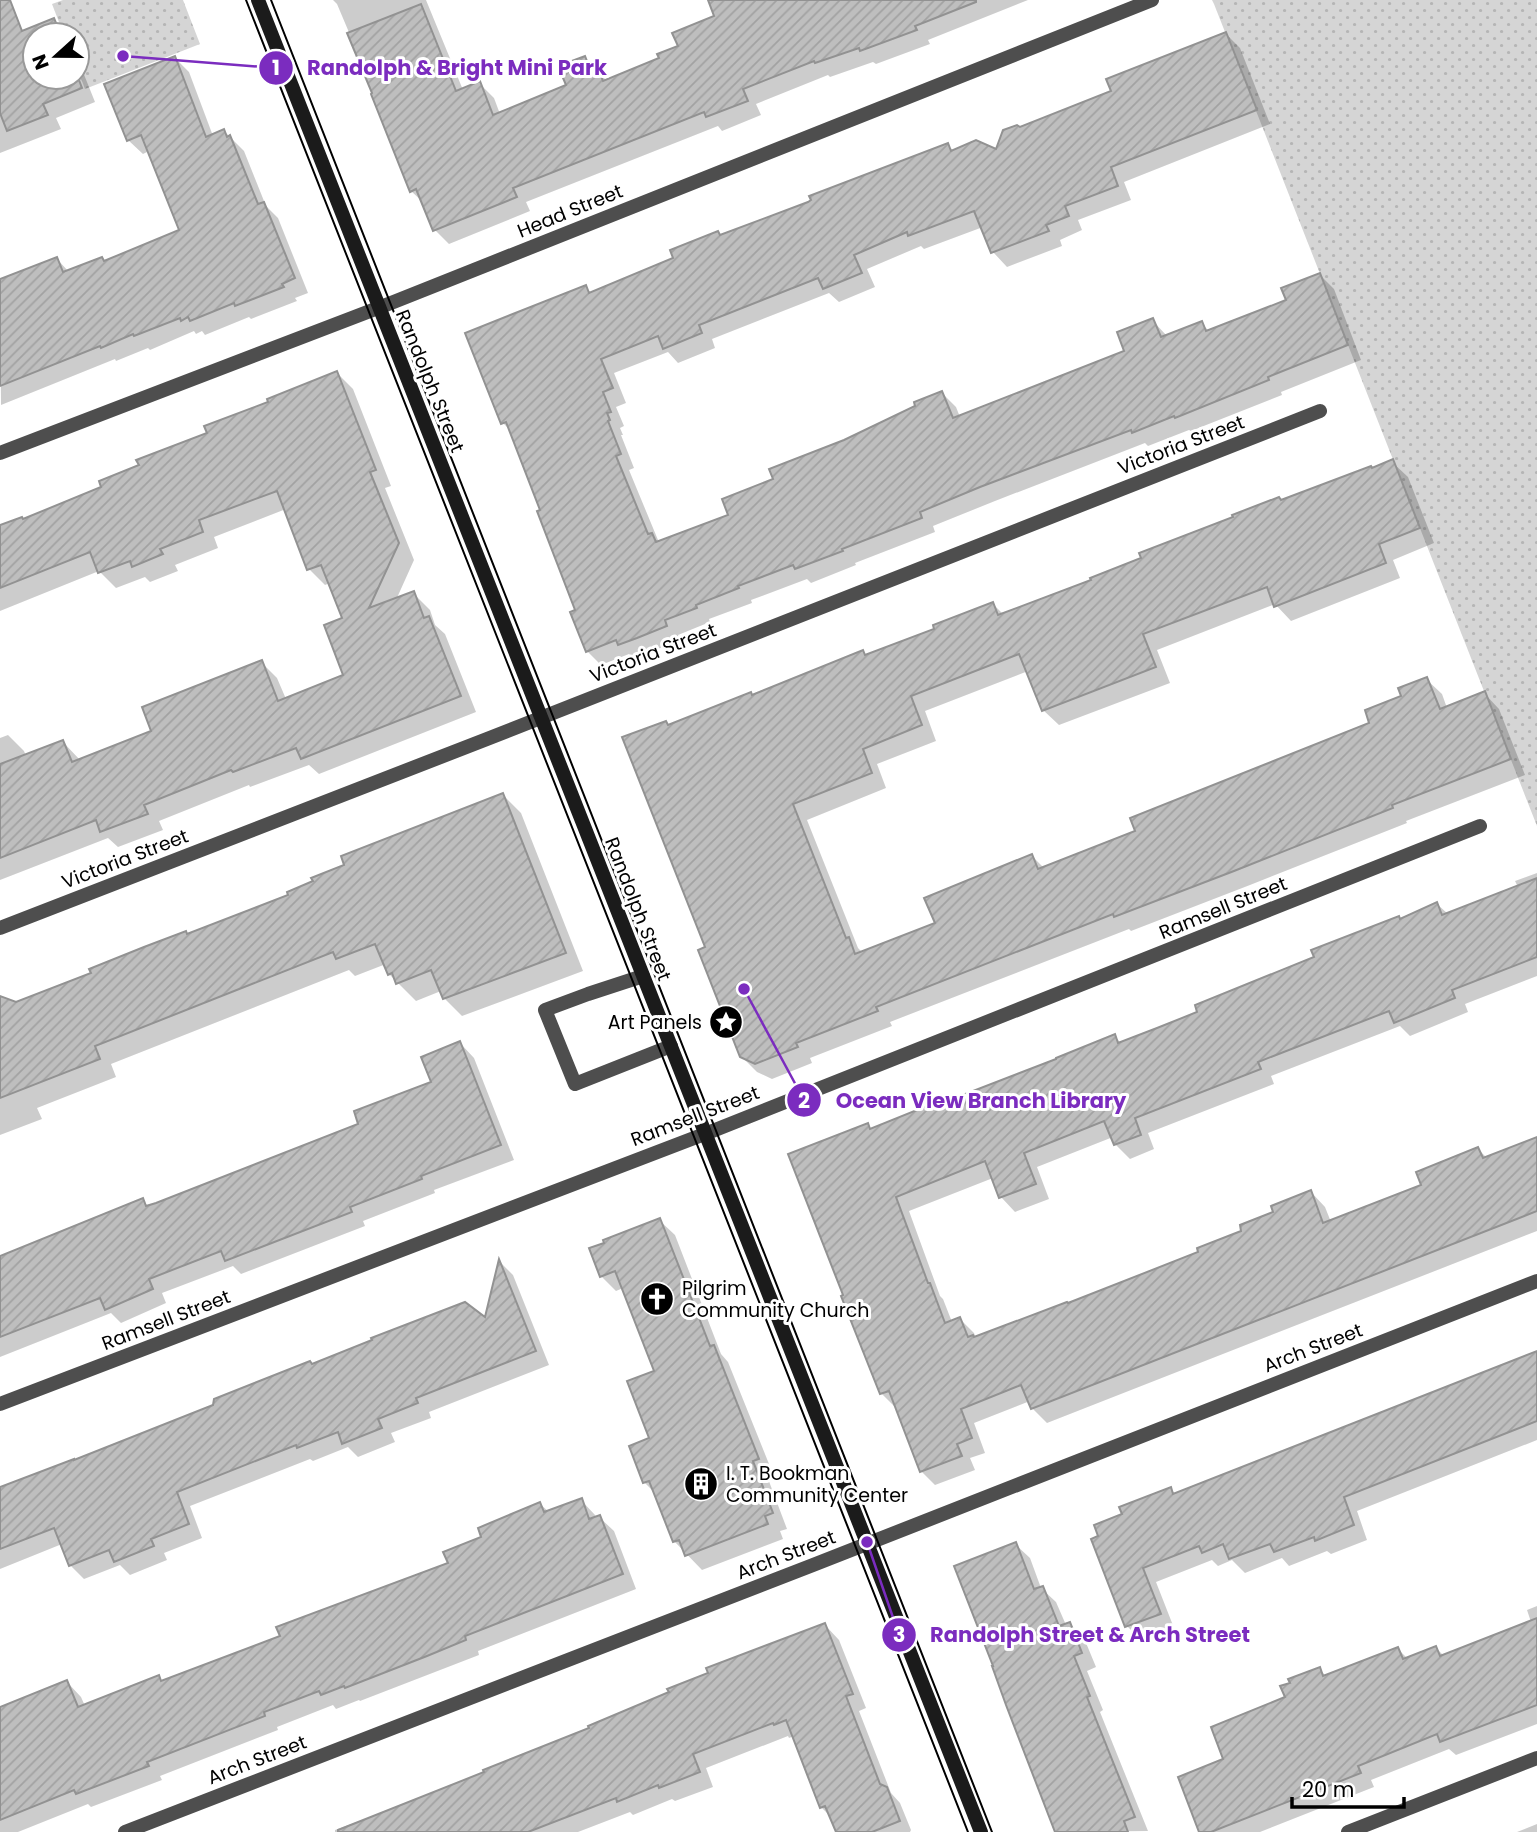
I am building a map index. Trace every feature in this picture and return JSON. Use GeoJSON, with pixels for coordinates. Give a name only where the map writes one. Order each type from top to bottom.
{"type":"FeatureCollection","features":[{"type":"Feature","properties":{"kind":"street","name":"Randolph Street"},"geometry":{"type":"LineString","coordinates":[[258,0],[981,1832]]}},
{"type":"Feature","properties":{"kind":"street","name":"Head Street"},"geometry":{"type":"LineString","coordinates":[[0,453],[380,307],[1152,0]]}},
{"type":"Feature","properties":{"kind":"street","name":"Victoria Street"},"geometry":{"type":"LineString","coordinates":[[0,928],[1320,411]]}},
{"type":"Feature","properties":{"kind":"street","name":"Ramsell Street"},"geometry":{"type":"LineString","coordinates":[[0,1404],[705,1133],[1480,826]]}},
{"type":"Feature","properties":{"kind":"street"},"geometry":{"type":"LineString","coordinates":[[643,976],[545,1010],[575,1084],[671,1046]]}},
{"type":"Feature","properties":{"kind":"street","name":"Arch Street"},"geometry":{"type":"LineString","coordinates":[[125,1832],[1537,1281]]}},
{"type":"Feature","properties":{"kind":"street"},"geometry":{"type":"LineString","coordinates":[[1348,1832],[1537,1758]]}},
{"type":"Feature","properties":{"kind":"shaded area"},"geometry":{"type":"Polygon","coordinates":[[[63,0],[183,0],[200,44],[91,87],[91,21],[59,21],[52,4],[63,0]]]}},
{"type":"Feature","properties":{"kind":"shaded area"},"geometry":{"type":"Polygon","coordinates":[[[1212,0],[1537,0],[1537,826],[1214,4],[1212,0]]]}},
{"type":"Feature","properties":{"kind":"building"},"geometry":{"type":"Polygon","coordinates":[[[0,0],[10,0],[21,28],[21,91],[75,91],[43,104],[48,115],[7,131],[0,113],[0,0]]]}},
{"type":"Feature","properties":{"kind":"building"},"geometry":{"type":"Polygon","coordinates":[[[708,0],[976,2],[915,26],[917,30],[860,51],[859,48],[815,63],[814,61],[743,89],[748,101],[706,117],[704,112],[513,188],[517,197],[433,231],[416,189],[410,192],[347,33],[421,4],[456,91],[480,81],[493,115],[566,85],[558,66],[585,56],[592,74],[599,71],[603,81],[659,58],[657,54],[678,46],[672,33],[714,16],[708,0]]]}},
{"type":"Feature","properties":{"kind":"building"},"geometry":{"type":"Polygon","coordinates":[[[1226,32],[1257,110],[1111,167],[1118,186],[1065,206],[1069,216],[1046,225],[1049,231],[991,253],[974,211],[908,236],[907,232],[854,255],[862,273],[823,289],[818,278],[699,325],[702,333],[663,349],[658,336],[601,359],[613,388],[603,392],[611,412],[607,413],[610,420],[608,421],[621,454],[616,456],[648,534],[652,533],[656,542],[728,515],[722,499],[773,479],[769,469],[844,440],[915,406],[914,402],[942,391],[953,418],[1124,351],[1117,332],[1153,318],[1161,337],[1202,321],[1206,331],[1286,300],[1281,288],[1320,273],[1348,345],[1175,418],[1174,416],[1132,433],[1131,430],[980,487],[920,512],[922,518],[842,549],[843,551],[795,569],[793,565],[738,586],[739,588],[696,605],[697,608],[665,620],[667,626],[618,645],[616,640],[586,652],[570,612],[575,610],[537,511],[540,510],[506,422],[501,424],[465,333],[586,285],[589,293],[673,258],[670,250],[718,231],[720,235],[808,202],[811,200],[809,196],[948,143],[951,151],[976,140],[996,149],[1003,130],[1017,125],[1020,127],[1111,91],[1106,79],[1226,32]]]}},
{"type":"Feature","properties":{"kind":"building"},"geometry":{"type":"Polygon","coordinates":[[[175,56],[206,137],[224,129],[227,137],[230,135],[258,204],[264,202],[295,278],[282,284],[284,287],[235,306],[234,303],[190,321],[188,317],[181,321],[180,318],[134,336],[133,334],[0,386],[0,279],[57,257],[63,272],[102,257],[104,261],[179,230],[141,135],[127,141],[104,84],[175,56]]]}},
{"type":"Feature","properties":{"kind":"building"},"geometry":{"type":"Polygon","coordinates":[[[337,371],[376,470],[370,472],[399,543],[369,608],[414,591],[424,618],[429,616],[461,696],[301,759],[296,748],[233,772],[231,770],[144,805],[148,814],[100,832],[96,820],[0,858],[0,764],[63,740],[72,762],[151,731],[142,707],[262,660],[278,701],[343,675],[324,625],[342,618],[321,565],[307,570],[277,491],[199,520],[203,532],[160,549],[163,554],[132,567],[130,561],[98,573],[90,552],[0,588],[0,525],[22,517],[23,519],[101,487],[99,481],[139,465],[136,460],[207,433],[204,426],[268,402],[267,399],[337,371]]]}},
{"type":"Feature","properties":{"kind":"building"},"geometry":{"type":"Polygon","coordinates":[[[1393,459],[1420,528],[1379,544],[1386,563],[1274,607],[1267,587],[1143,634],[1156,667],[1042,711],[1019,654],[911,696],[922,725],[863,749],[872,773],[793,804],[846,938],[849,937],[855,954],[935,923],[924,898],[1032,854],[1038,869],[1135,831],[1130,818],[1369,723],[1365,710],[1401,696],[1398,688],[1427,677],[1440,709],[1485,691],[1511,759],[1234,871],[1114,917],[1113,914],[876,1007],[878,1011],[796,1043],[798,1047],[755,1064],[740,1057],[698,950],[705,947],[622,737],[666,721],[668,725],[751,692],[752,695],[863,650],[865,655],[934,629],[933,625],[993,602],[998,615],[1091,580],[1090,578],[1141,558],[1139,553],[1233,517],[1232,515],[1393,459]]]}},
{"type":"Feature","properties":{"kind":"building"},"geometry":{"type":"Polygon","coordinates":[[[503,793],[566,953],[443,999],[431,970],[396,984],[392,973],[388,975],[375,944],[336,959],[333,952],[95,1046],[100,1059],[0,1098],[0,996],[16,1002],[91,973],[89,969],[144,947],[186,931],[187,934],[288,895],[287,892],[313,881],[311,878],[344,865],[341,856],[503,793]]]}},
{"type":"Feature","properties":{"kind":"building"},"geometry":{"type":"Polygon","coordinates":[[[1537,878],[1537,957],[1452,990],[1455,998],[1394,1023],[1389,1011],[1258,1062],[1261,1069],[1135,1118],[1141,1135],[1114,1145],[1104,1121],[1024,1153],[1036,1184],[999,1198],[985,1161],[896,1197],[945,1323],[960,1317],[968,1337],[1068,1303],[1198,1252],[1197,1248],[1241,1231],[1240,1225],[1273,1212],[1271,1206],[1311,1190],[1323,1223],[1421,1185],[1416,1172],[1478,1147],[1483,1158],[1537,1137],[1537,1211],[1031,1409],[1021,1385],[961,1409],[972,1438],[957,1444],[962,1456],[920,1472],[889,1391],[880,1394],[788,1154],[868,1123],[870,1129],[954,1095],[955,1098],[1115,1034],[1118,1043],[1157,1028],[1197,1012],[1195,1005],[1314,957],[1311,950],[1399,916],[1400,919],[1437,902],[1442,915],[1537,878]]]}},
{"type":"Feature","properties":{"kind":"building"},"geometry":{"type":"Polygon","coordinates":[[[460,1041],[501,1145],[350,1207],[352,1212],[225,1261],[221,1251],[149,1279],[153,1289],[105,1310],[100,1298],[0,1337],[0,1256],[143,1198],[146,1206],[156,1203],[358,1124],[354,1111],[431,1082],[421,1057],[460,1041]]]}},
{"type":"Feature","properties":{"kind":"building"},"geometry":{"type":"Polygon","coordinates":[[[660,1218],[710,1346],[714,1345],[759,1459],[753,1461],[773,1513],[765,1516],[768,1524],[685,1556],[679,1540],[673,1542],[649,1481],[643,1483],[629,1446],[649,1438],[627,1381],[654,1371],[615,1271],[600,1277],[589,1248],[660,1218]]]}},
{"type":"Feature","properties":{"kind":"building"},"geometry":{"type":"Polygon","coordinates":[[[499,1259],[536,1351],[416,1398],[418,1403],[378,1419],[382,1428],[342,1444],[338,1432],[297,1448],[296,1445],[177,1492],[189,1524],[151,1539],[154,1546],[114,1562],[109,1550],[69,1566],[54,1528],[0,1549],[0,1487],[213,1405],[214,1399],[310,1361],[312,1364],[465,1302],[485,1317],[499,1259]]]}},
{"type":"Feature","properties":{"kind":"building"},"geometry":{"type":"Polygon","coordinates":[[[1537,1351],[1537,1421],[1344,1497],[1354,1525],[1315,1541],[1314,1537],[1274,1552],[1270,1544],[1229,1559],[1223,1544],[1202,1553],[1199,1546],[1143,1568],[1161,1614],[1125,1627],[1091,1539],[1098,1536],[1094,1525],[1122,1514],[1119,1507],[1171,1487],[1173,1494],[1537,1351]]]}},
{"type":"Feature","properties":{"kind":"building"},"geometry":{"type":"Polygon","coordinates":[[[582,1498],[589,1519],[600,1515],[623,1574],[465,1636],[466,1640],[345,1688],[344,1686],[321,1695],[319,1691],[264,1712],[265,1716],[147,1762],[149,1766],[76,1794],[74,1790],[0,1820],[0,1707],[67,1680],[78,1707],[159,1675],[161,1681],[280,1636],[276,1627],[448,1563],[443,1552],[481,1537],[478,1528],[540,1502],[544,1512],[582,1498]]]}},
{"type":"Feature","properties":{"kind":"building"},"geometry":{"type":"Polygon","coordinates":[[[1016,1542],[1034,1589],[1043,1586],[1059,1626],[1070,1622],[1082,1653],[1074,1656],[1090,1696],[1087,1697],[1135,1817],[1124,1821],[1128,1832],[1055,1832],[954,1566],[1016,1542]]]}},
{"type":"Feature","properties":{"kind":"building"},"geometry":{"type":"Polygon","coordinates":[[[1537,1618],[1537,1705],[1440,1742],[1437,1734],[1358,1766],[1361,1773],[1211,1832],[1199,1832],[1178,1777],[1223,1759],[1211,1727],[1285,1697],[1280,1686],[1290,1683],[1288,1679],[1320,1667],[1323,1676],[1398,1647],[1403,1659],[1436,1646],[1440,1656],[1537,1618]]]}},
{"type":"Feature","properties":{"kind":"building"},"geometry":{"type":"Polygon","coordinates":[[[825,1623],[853,1694],[846,1696],[880,1784],[887,1787],[900,1821],[872,1832],[836,1832],[825,1806],[820,1808],[786,1720],[693,1754],[700,1772],[617,1802],[616,1798],[528,1832],[338,1832],[589,1728],[588,1726],[669,1692],[667,1689],[708,1673],[706,1668],[825,1623]]]}},
{"type":"Feature","properties":{"kind":"tram line"},"geometry":{"type":"LineString","coordinates":[[246,0],[968,1832]]}},
{"type":"Feature","properties":{"kind":"tram line"},"geometry":{"type":"LineString","coordinates":[[271,0],[992,1832]]}},
{"type":"Feature","properties":{"kind":"place","name":"Randolph & Bright Mini Park"},"geometry":{"type":"Point","coordinates":[123,56]}},
{"type":"Feature","properties":{"kind":"place","name":"Ocean View Branch Library"},"geometry":{"type":"Point","coordinates":[744,989]}},
{"type":"Feature","properties":{"kind":"place","name":"Art Panels"},"geometry":{"type":"Point","coordinates":[726,1022]}},
{"type":"Feature","properties":{"kind":"place","name":"Pilgrim Community Church"},"geometry":{"type":"Point","coordinates":[657,1299]}},
{"type":"Feature","properties":{"kind":"place","name":"I. T. Bookman Community Center"},"geometry":{"type":"Point","coordinates":[701,1484]}},
{"type":"Feature","properties":{"kind":"place","name":"Randolph Street & Arch Street"},"geometry":{"type":"Point","coordinates":[867,1542]}}]}
